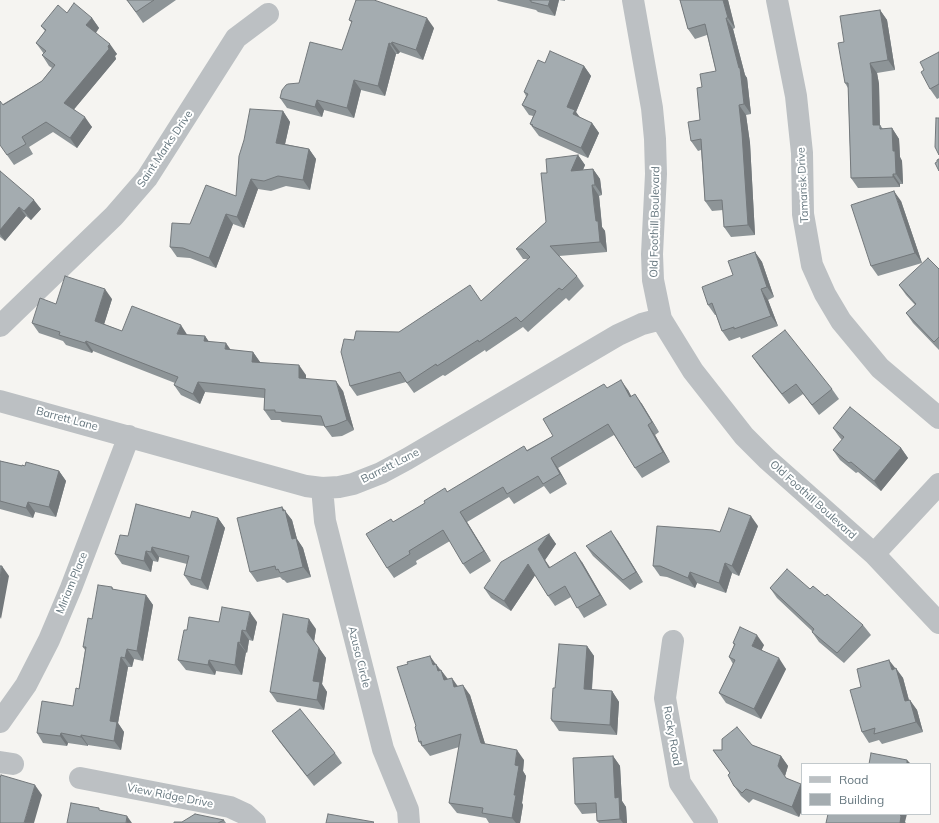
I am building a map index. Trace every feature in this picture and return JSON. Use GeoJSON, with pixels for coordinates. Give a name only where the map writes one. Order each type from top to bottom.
{"type":"FeatureCollection","features":[{"type":"Feature","properties":{"kind":"street","name":"Old Foothill Boulevard"},"geometry":{"type":"LineString","coordinates":[[633,0],[652,108],[655,139],[656,174],[652,254],[653,280],[661,319],[693,372],[744,436],[767,459],[874,554],[939,623]]}},
{"type":"Feature","properties":{"kind":"street","name":"Tamarisk Drive"},"geometry":{"type":"LineString","coordinates":[[777,0],[796,96],[802,154],[803,214],[812,265],[825,294],[841,321],[880,368],[939,418]]}},
{"type":"Feature","properties":{"kind":"street","name":"Saint Marks Drive"},"geometry":{"type":"LineString","coordinates":[[0,326],[114,216],[147,178],[236,38],[268,14]]}},
{"type":"Feature","properties":{"kind":"street","name":"Barrett Lane"},"geometry":{"type":"LineString","coordinates":[[0,401],[306,486],[322,488],[339,487],[353,484],[381,473],[618,335],[642,324],[661,319]]}},
{"type":"Feature","properties":{"kind":"street","name":"Miriam Place"},"geometry":{"type":"LineString","coordinates":[[0,722],[26,685],[49,640],[71,588],[129,436]]}},
{"type":"Feature","properties":{"kind":"street"},"geometry":{"type":"LineString","coordinates":[[874,554],[939,484]]}},
{"type":"Feature","properties":{"kind":"street","name":"Azusa Circle"},"geometry":{"type":"LineString","coordinates":[[322,488],[325,521],[383,749],[408,810],[408,823]]}},
{"type":"Feature","properties":{"kind":"street","name":"Rocky Road"},"geometry":{"type":"LineString","coordinates":[[674,641],[665,698],[680,783],[707,823]]}},
{"type":"Feature","properties":{"kind":"street","name":"View Ridge Drive"},"geometry":{"type":"LineString","coordinates":[[80,778],[230,807],[245,814],[255,823]]}},
{"type":"Feature","properties":{"kind":"building"},"geometry":{"type":"Polygon","coordinates":[[[127,0],[154,0],[136,12],[127,0]]]}},
{"type":"Feature","properties":{"kind":"building"},"geometry":{"type":"Polygon","coordinates":[[[356,0],[374,0],[427,18],[416,50],[392,42],[391,44],[389,43],[378,86],[354,80],[347,108],[317,100],[315,107],[280,98],[282,90],[286,85],[299,83],[310,42],[342,50],[352,21],[349,20],[356,0]]]}},
{"type":"Feature","properties":{"kind":"building"},"geometry":{"type":"Polygon","coordinates":[[[531,0],[550,0],[548,6],[531,2],[531,0]]]}},
{"type":"Feature","properties":{"kind":"building"},"geometry":{"type":"Polygon","coordinates":[[[680,0],[723,0],[728,18],[726,18],[740,68],[744,104],[739,105],[748,225],[724,227],[722,200],[705,201],[701,139],[691,141],[688,122],[700,120],[697,88],[702,87],[700,74],[716,71],[705,24],[688,29],[680,0]]]}},
{"type":"Feature","properties":{"kind":"building"},"geometry":{"type":"Polygon","coordinates":[[[74,3],[92,18],[86,25],[110,44],[108,46],[109,49],[64,103],[85,117],[70,138],[46,122],[22,137],[26,144],[7,155],[0,145],[0,101],[3,105],[42,81],[55,65],[42,55],[46,51],[36,43],[46,30],[41,26],[58,5],[67,13],[74,3]]]}},
{"type":"Feature","properties":{"kind":"building"},"geometry":{"type":"Polygon","coordinates":[[[880,10],[888,60],[870,63],[872,74],[873,125],[880,125],[880,129],[892,128],[896,174],[893,174],[893,177],[851,178],[848,83],[845,83],[838,43],[844,42],[840,16],[880,10]]]}},
{"type":"Feature","properties":{"kind":"building"},"geometry":{"type":"Polygon","coordinates":[[[550,51],[584,66],[567,107],[575,110],[573,114],[592,123],[581,148],[532,126],[533,125],[530,124],[536,111],[522,105],[528,94],[524,92],[538,60],[545,63],[550,51]]]}},
{"type":"Feature","properties":{"kind":"building"},"geometry":{"type":"Polygon","coordinates":[[[939,52],[939,84],[930,89],[921,72],[924,70],[920,62],[939,52]]]}},
{"type":"Feature","properties":{"kind":"building"},"geometry":{"type":"Polygon","coordinates":[[[250,109],[283,111],[276,143],[309,149],[303,180],[278,176],[264,181],[251,179],[237,217],[226,214],[209,258],[183,248],[170,247],[172,223],[190,224],[206,185],[236,196],[239,156],[244,140],[250,109]]]}},
{"type":"Feature","properties":{"kind":"building"},"geometry":{"type":"Polygon","coordinates":[[[936,118],[939,118],[939,155],[935,147],[936,118]]]}},
{"type":"Feature","properties":{"kind":"building"},"geometry":{"type":"Polygon","coordinates":[[[578,155],[571,171],[593,169],[595,185],[592,185],[600,242],[550,246],[577,276],[562,290],[559,288],[521,322],[516,317],[479,342],[478,340],[437,366],[436,364],[407,383],[400,372],[350,386],[341,352],[344,339],[354,340],[356,331],[399,332],[470,285],[481,301],[530,257],[522,249],[516,249],[546,222],[541,173],[547,173],[546,159],[578,155]]]}},
{"type":"Feature","properties":{"kind":"building"},"geometry":{"type":"Polygon","coordinates":[[[939,159],[939,171],[935,163],[939,159]]]}},
{"type":"Feature","properties":{"kind":"building"},"geometry":{"type":"Polygon","coordinates":[[[0,171],[34,200],[24,211],[19,207],[0,230],[0,171]]]}},
{"type":"Feature","properties":{"kind":"building"},"geometry":{"type":"Polygon","coordinates":[[[894,191],[915,253],[871,266],[851,205],[894,191]]]}},
{"type":"Feature","properties":{"kind":"building"},"geometry":{"type":"Polygon","coordinates":[[[755,252],[767,287],[761,289],[771,316],[734,329],[734,327],[722,331],[712,303],[708,305],[702,287],[733,275],[728,261],[755,252]]]}},
{"type":"Feature","properties":{"kind":"building"},"geometry":{"type":"Polygon","coordinates":[[[928,258],[939,269],[939,337],[934,342],[906,313],[916,304],[899,285],[928,258]]]}},
{"type":"Feature","properties":{"kind":"building"},"geometry":{"type":"Polygon","coordinates":[[[65,276],[105,289],[95,321],[122,331],[132,306],[181,325],[177,334],[205,336],[204,341],[226,343],[225,349],[253,352],[252,362],[299,365],[299,378],[336,381],[347,420],[325,427],[321,416],[264,410],[265,389],[198,382],[193,394],[174,385],[178,377],[86,341],[85,343],[59,335],[60,332],[32,323],[40,298],[56,304],[65,276]]]}},
{"type":"Feature","properties":{"kind":"building"},"geometry":{"type":"Polygon","coordinates":[[[785,330],[832,389],[812,405],[796,384],[782,394],[752,356],[785,330]]]}},
{"type":"Feature","properties":{"kind":"building"},"geometry":{"type":"Polygon","coordinates":[[[621,380],[630,397],[635,394],[652,422],[648,425],[663,452],[635,468],[608,424],[551,458],[560,474],[543,484],[538,476],[507,494],[503,487],[460,512],[484,551],[463,564],[443,530],[409,551],[410,554],[387,568],[366,534],[391,519],[393,522],[425,503],[424,501],[445,488],[447,492],[524,446],[527,451],[553,436],[543,419],[604,384],[607,388],[621,380]]]}},
{"type":"Feature","properties":{"kind":"building"},"geometry":{"type":"Polygon","coordinates":[[[850,407],[901,448],[874,481],[851,462],[849,463],[833,450],[844,437],[833,428],[850,407]]]}},
{"type":"Feature","properties":{"kind":"building"},"geometry":{"type":"Polygon","coordinates":[[[0,461],[22,466],[25,466],[26,462],[59,471],[49,507],[28,502],[26,508],[0,501],[0,461]]]}},
{"type":"Feature","properties":{"kind":"building"},"geometry":{"type":"Polygon","coordinates":[[[136,504],[190,518],[192,511],[218,518],[201,580],[184,575],[189,556],[152,547],[151,552],[146,551],[144,561],[115,554],[120,535],[128,536],[136,504]]]}},
{"type":"Feature","properties":{"kind":"building"},"geometry":{"type":"Polygon","coordinates":[[[282,507],[283,511],[285,510],[292,539],[296,538],[303,567],[280,573],[278,569],[276,570],[275,566],[250,572],[237,518],[282,507]]]}},
{"type":"Feature","properties":{"kind":"building"},"geometry":{"type":"Polygon","coordinates":[[[729,508],[751,516],[732,566],[725,563],[719,583],[690,572],[688,578],[660,566],[653,566],[657,526],[713,530],[720,532],[729,508]]]}},
{"type":"Feature","properties":{"kind":"building"},"geometry":{"type":"Polygon","coordinates":[[[611,531],[636,572],[623,580],[586,546],[611,531]]]}},
{"type":"Feature","properties":{"kind":"building"},"geometry":{"type":"Polygon","coordinates":[[[549,534],[538,549],[549,568],[575,552],[600,595],[577,608],[565,586],[548,596],[528,564],[504,601],[484,588],[501,562],[549,534]]]}},
{"type":"Feature","properties":{"kind":"building"},"geometry":{"type":"Polygon","coordinates":[[[0,566],[2,566],[0,578],[0,566]]]}},
{"type":"Feature","properties":{"kind":"building"},"geometry":{"type":"Polygon","coordinates":[[[787,569],[810,589],[813,586],[825,596],[827,594],[863,625],[837,653],[812,632],[814,629],[770,588],[787,569]]]}},
{"type":"Feature","properties":{"kind":"building"},"geometry":{"type":"Polygon","coordinates":[[[98,585],[146,595],[137,651],[127,649],[125,658],[121,657],[110,721],[117,722],[114,741],[81,735],[81,737],[61,733],[60,736],[37,733],[42,701],[73,706],[76,688],[79,689],[86,647],[83,647],[88,618],[92,619],[98,585]]]}},
{"type":"Feature","properties":{"kind":"building"},"geometry":{"type":"Polygon","coordinates":[[[222,607],[250,612],[246,631],[242,630],[240,643],[238,642],[235,665],[209,660],[208,665],[178,660],[184,630],[187,630],[189,617],[219,622],[222,607]]]}},
{"type":"Feature","properties":{"kind":"building"},"geometry":{"type":"Polygon","coordinates":[[[283,614],[309,619],[307,632],[319,648],[313,681],[320,682],[317,700],[270,692],[283,614]]]}},
{"type":"Feature","properties":{"kind":"building"},"geometry":{"type":"Polygon","coordinates":[[[740,627],[757,635],[752,646],[779,658],[754,709],[719,693],[735,660],[729,657],[740,627]]]}},
{"type":"Feature","properties":{"kind":"building"},"geometry":{"type":"Polygon","coordinates":[[[559,644],[587,646],[584,689],[612,691],[610,725],[552,721],[553,688],[555,688],[559,644]]]}},
{"type":"Feature","properties":{"kind":"building"},"geometry":{"type":"Polygon","coordinates":[[[430,656],[433,665],[436,664],[438,671],[441,670],[444,680],[452,678],[454,687],[463,685],[481,743],[517,750],[515,765],[519,766],[512,818],[482,813],[483,808],[449,803],[461,734],[422,746],[421,741],[419,742],[416,726],[397,667],[408,664],[407,662],[430,656]]]}},
{"type":"Feature","properties":{"kind":"building"},"geometry":{"type":"Polygon","coordinates":[[[889,660],[892,670],[896,668],[905,701],[910,700],[916,722],[874,734],[875,728],[862,732],[850,690],[861,687],[857,669],[889,660]]]}},
{"type":"Feature","properties":{"kind":"building"},"geometry":{"type":"Polygon","coordinates":[[[300,709],[335,753],[307,776],[272,731],[300,709]]]}},
{"type":"Feature","properties":{"kind":"building"},"geometry":{"type":"Polygon","coordinates":[[[737,727],[752,745],[781,756],[778,766],[786,778],[801,784],[792,807],[746,789],[742,793],[734,786],[728,775],[730,773],[713,750],[722,750],[722,739],[737,727]]]}},
{"type":"Feature","properties":{"kind":"building"},"geometry":{"type":"Polygon","coordinates":[[[871,753],[907,760],[907,763],[869,763],[871,753]]]}},
{"type":"Feature","properties":{"kind":"building"},"geometry":{"type":"Polygon","coordinates":[[[613,756],[615,798],[619,797],[620,819],[597,821],[596,803],[575,804],[573,758],[613,756]]]}},
{"type":"Feature","properties":{"kind":"building"},"geometry":{"type":"Polygon","coordinates":[[[1,775],[35,785],[24,823],[0,823],[1,775]]]}},
{"type":"Feature","properties":{"kind":"building"},"geometry":{"type":"Polygon","coordinates":[[[71,803],[99,808],[99,810],[127,816],[126,823],[67,823],[71,803]]]}},
{"type":"Feature","properties":{"kind":"building"},"geometry":{"type":"Polygon","coordinates":[[[195,814],[224,820],[218,823],[174,823],[182,822],[195,814]]]}},
{"type":"Feature","properties":{"kind":"building"},"geometry":{"type":"Polygon","coordinates":[[[328,814],[374,822],[326,823],[328,814]]]}},
{"type":"Feature","properties":{"kind":"building"},"geometry":{"type":"Polygon","coordinates":[[[828,815],[901,816],[900,823],[826,823],[828,815]]]}}]}
